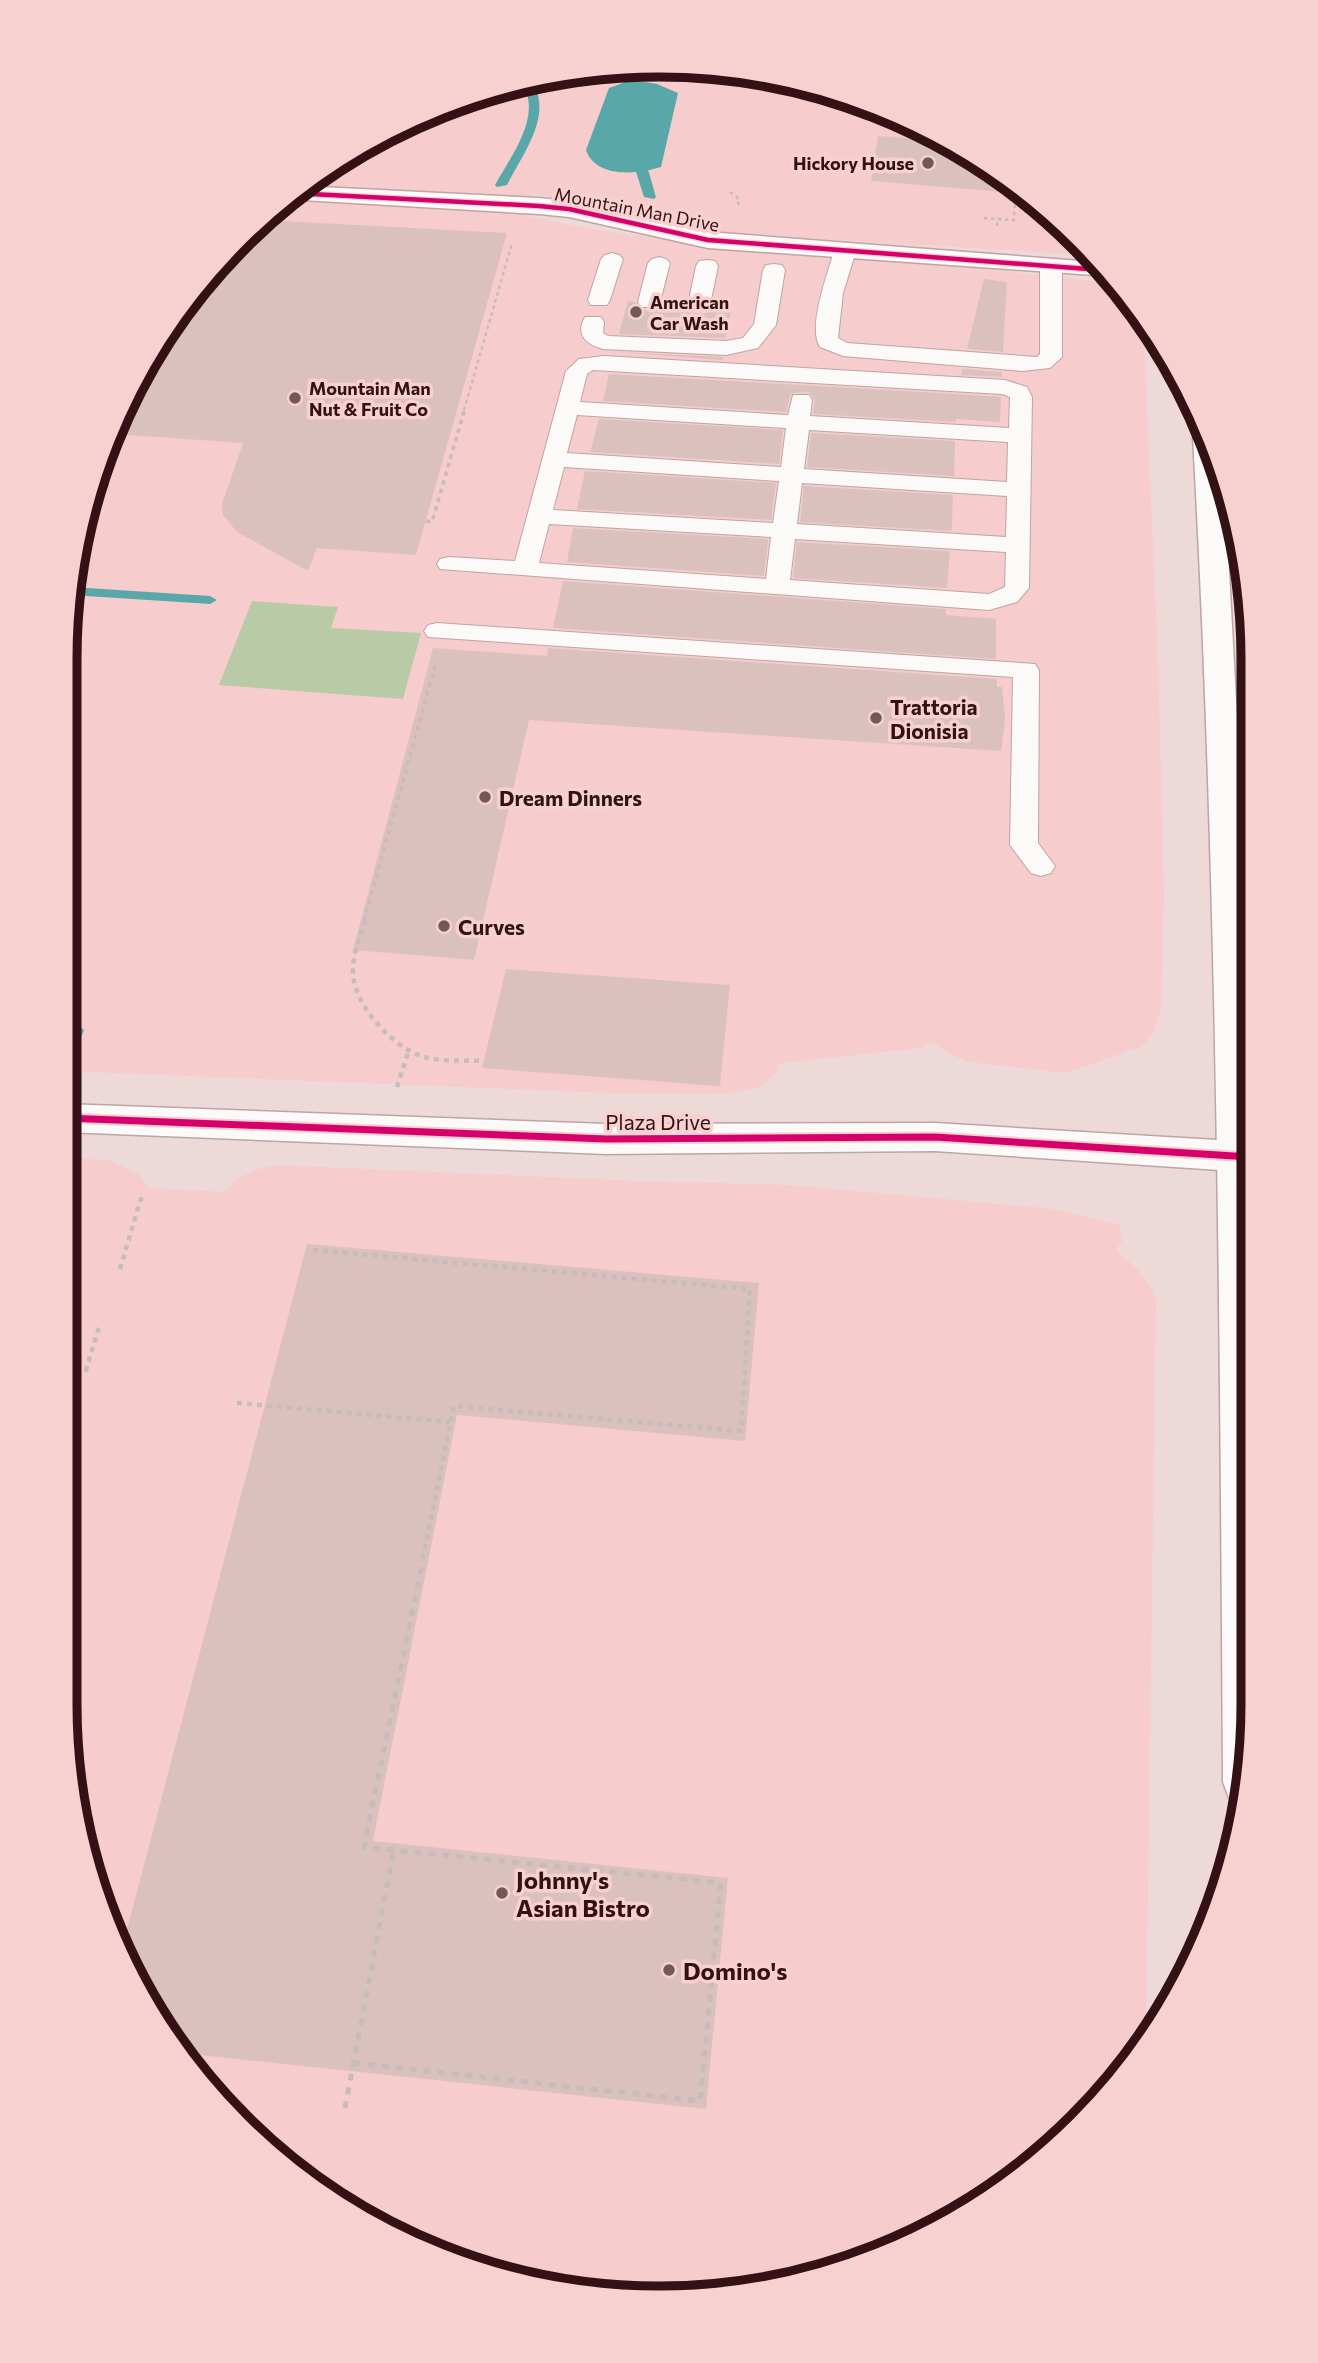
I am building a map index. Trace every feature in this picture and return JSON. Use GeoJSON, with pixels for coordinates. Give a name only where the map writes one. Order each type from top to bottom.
{"type":"FeatureCollection","features":[{"type":"Feature","properties":{"kind":"main road","name":"Mountain Man Drive"},"geometry":{"type":"LineString","coordinates":[[309,194],[569,209],[708,240],[1092,269]]}},
{"type":"Feature","properties":{"kind":"main road"},"geometry":{"type":"LineString","coordinates":[[1209,470],[1241,1121]]}},
{"type":"Feature","properties":{"kind":"main road","name":"Plaza Drive"},"geometry":{"type":"LineString","coordinates":[[77,1118],[541,1137],[958,1137],[1241,1157]]}},
{"type":"Feature","properties":{"kind":"lane"},"geometry":{"type":"LineString","coordinates":[[845,251],[832,293],[827,328],[851,336],[934,343],[953,349],[966,359],[1033,364],[1049,360],[1051,267]]}},
{"type":"Feature","properties":{"kind":"lane"},"geometry":{"type":"LineString","coordinates":[[599,300],[612,260]]}},
{"type":"Feature","properties":{"kind":"lane"},"geometry":{"type":"LineString","coordinates":[[649,302],[659,262]]}},
{"type":"Feature","properties":{"kind":"lane"},"geometry":{"type":"LineString","coordinates":[[699,305],[708,266]]}},
{"type":"Feature","properties":{"kind":"lane"},"geometry":{"type":"LineString","coordinates":[[593,322],[591,330],[596,339],[642,334],[692,337],[726,348],[750,343],[765,326],[774,270]]}},
{"type":"Feature","properties":{"kind":"lane"},"geometry":{"type":"LineString","coordinates":[[449,565],[989,602],[1002,600],[1013,594],[1017,588],[1021,397],[1014,389],[804,374],[587,364],[577,371],[525,570]]}},
{"type":"Feature","properties":{"kind":"lane"},"geometry":{"type":"LineString","coordinates":[[777,588],[804,374]]}},
{"type":"Feature","properties":{"kind":"lane"},"geometry":{"type":"LineString","coordinates":[[567,408],[1021,436]]}},
{"type":"Feature","properties":{"kind":"lane"},"geometry":{"type":"LineString","coordinates":[[554,459],[1018,490]]}},
{"type":"Feature","properties":{"kind":"lane"},"geometry":{"type":"LineString","coordinates":[[539,516],[1018,545]]}},
{"type":"Feature","properties":{"kind":"lane"},"geometry":{"type":"LineString","coordinates":[[437,631],[1026,670],[1024,845],[1041,866]]}},
{"type":"Feature","properties":{"kind":"path"},"geometry":{"type":"LineString","coordinates":[[426,521],[432,522],[523,205]]}},
{"type":"Feature","properties":{"kind":"path"},"geometry":{"type":"LineString","coordinates":[[984,218],[998,219]]}},
{"type":"Feature","properties":{"kind":"path"},"geometry":{"type":"LineString","coordinates":[[435,664],[352,971],[362,1005],[375,1022],[409,1050],[430,1057],[484,1061]]}},
{"type":"Feature","properties":{"kind":"path"},"geometry":{"type":"LineString","coordinates":[[397,1088],[409,1050]]}},
{"type":"Feature","properties":{"kind":"path"},"geometry":{"type":"LineString","coordinates":[[120,1269],[142,1195]]}},
{"type":"Feature","properties":{"kind":"path"},"geometry":{"type":"LineString","coordinates":[[313,1250],[750,1289],[741,1431],[453,1406],[364,1847],[721,1883],[700,2101],[354,2063]]}},
{"type":"Feature","properties":{"kind":"path"},"geometry":{"type":"LineString","coordinates":[[77,1369],[86,1370],[99,1327]]}},
{"type":"Feature","properties":{"kind":"path"},"geometry":{"type":"LineString","coordinates":[[237,1403],[450,1422]]}},
{"type":"Feature","properties":{"kind":"path"},"geometry":{"type":"LineString","coordinates":[[345,2108],[394,1849]]}},
{"type":"Feature","properties":{"kind":"shaded area"},"geometry":{"type":"Polygon","coordinates":[[[621,78],[697,78],[773,88],[810,97],[882,121],[950,155],[982,175],[1043,221],[1078,254],[704,232],[568,199],[531,194],[526,216],[592,229],[750,252],[966,267],[1102,282],[1144,337],[1158,661],[1164,895],[1161,1010],[1154,1032],[1143,1046],[1066,1073],[968,1062],[932,1042],[921,1048],[780,1063],[776,1073],[760,1087],[739,1092],[610,1093],[77,1071],[78,621],[88,545],[97,508],[121,436],[137,402],[155,368],[197,305],[247,247],[275,221],[336,175],[368,155],[436,121],[472,108],[545,88],[583,82],[621,78]]]}},
{"type":"Feature","properties":{"kind":"shaded area"},"geometry":{"type":"Polygon","coordinates":[[[77,1159],[108,1160],[139,1174],[149,1188],[224,1192],[237,1179],[255,1170],[276,1165],[790,1185],[1054,1209],[1119,1225],[1122,1241],[1116,1250],[1149,1284],[1156,1300],[1146,2022],[1097,2088],[1043,2142],[982,2188],[950,2208],[882,2242],[846,2255],[773,2275],[735,2281],[697,2285],[621,2285],[545,2275],[508,2266],[436,2242],[402,2226],[368,2208],[305,2166],[247,2116],[221,2088],[175,2027],[155,1995],[121,1927],[97,1855],[82,1780],[77,1704],[77,1159]]]}},
{"type":"Feature","properties":{"kind":"green space"},"geometry":{"type":"Polygon","coordinates":[[[252,601],[338,607],[331,628],[421,633],[403,699],[219,685],[252,601]]]}},
{"type":"Feature","properties":{"kind":"water"},"geometry":{"type":"Polygon","coordinates":[[[631,80],[657,84],[678,93],[661,167],[630,172],[608,170],[591,159],[586,150],[609,88],[631,80]]]}},
{"type":"Feature","properties":{"kind":"building","name":"Hickory House"},"geometry":{"type":"Polygon","coordinates":[[[878,136],[920,139],[950,155],[1006,192],[871,181],[878,136]]]}},
{"type":"Feature","properties":{"kind":"building","name":"Mountain Man Nut & Fruit Co"},"geometry":{"type":"Polygon","coordinates":[[[275,221],[507,233],[416,555],[317,548],[308,571],[237,532],[223,515],[222,504],[243,443],[122,435],[155,368],[197,305],[247,247],[275,221]]]}},
{"type":"Feature","properties":{"kind":"building"},"geometry":{"type":"Polygon","coordinates":[[[984,279],[1007,282],[1003,352],[967,349],[984,279]]]}},
{"type":"Feature","properties":{"kind":"building"},"geometry":{"type":"Polygon","coordinates":[[[628,301],[635,302],[641,310],[657,310],[662,303],[685,305],[691,313],[707,313],[712,306],[731,307],[726,338],[619,334],[628,301]]]}},
{"type":"Feature","properties":{"kind":"building"},"geometry":{"type":"Polygon","coordinates":[[[615,352],[723,357],[722,360],[615,352]]]}},
{"type":"Feature","properties":{"kind":"building"},"geometry":{"type":"Polygon","coordinates":[[[963,369],[1002,372],[1002,377],[961,375],[963,369]]]}},
{"type":"Feature","properties":{"kind":"building"},"geometry":{"type":"Polygon","coordinates":[[[609,374],[1001,397],[1000,422],[813,414],[815,400],[809,392],[791,393],[786,412],[603,401],[609,374]]]}},
{"type":"Feature","properties":{"kind":"building"},"geometry":{"type":"Polygon","coordinates":[[[599,419],[783,430],[779,464],[590,452],[599,419]]]}},
{"type":"Feature","properties":{"kind":"building"},"geometry":{"type":"Polygon","coordinates":[[[811,433],[955,441],[954,476],[807,467],[811,433]]]}},
{"type":"Feature","properties":{"kind":"building"},"geometry":{"type":"Polygon","coordinates":[[[585,471],[776,483],[771,520],[577,509],[585,471]]]}},
{"type":"Feature","properties":{"kind":"building"},"geometry":{"type":"Polygon","coordinates":[[[804,486],[953,495],[951,531],[800,522],[804,486]]]}},
{"type":"Feature","properties":{"kind":"building"},"geometry":{"type":"Polygon","coordinates":[[[573,528],[768,539],[764,576],[567,562],[573,528]]]}},
{"type":"Feature","properties":{"kind":"building"},"geometry":{"type":"Polygon","coordinates":[[[797,542],[950,551],[947,588],[793,578],[797,542]]]}},
{"type":"Feature","properties":{"kind":"building"},"geometry":{"type":"Polygon","coordinates":[[[563,581],[946,609],[946,615],[996,619],[996,659],[553,628],[563,581]]]}},
{"type":"Feature","properties":{"kind":"building"},"geometry":{"type":"Polygon","coordinates":[[[433,648],[547,656],[548,648],[997,679],[997,687],[1002,687],[1005,720],[1001,751],[529,720],[474,960],[353,950],[433,648]]]}},
{"type":"Feature","properties":{"kind":"building"},"geometry":{"type":"Polygon","coordinates":[[[506,969],[730,985],[720,1086],[482,1068],[506,969]]]}},
{"type":"Feature","properties":{"kind":"building"},"geometry":{"type":"Polygon","coordinates":[[[307,1244],[759,1283],[745,1441],[457,1415],[373,1841],[728,1878],[706,2109],[194,2054],[155,1995],[125,1936],[307,1244]]]}},
{"type":"Feature","properties":{"kind":"waterway"},"geometry":{"type":"LineString","coordinates":[[501,185],[528,132],[535,103],[533,91]]}},
{"type":"Feature","properties":{"kind":"waterway"},"geometry":{"type":"LineString","coordinates":[[631,153],[637,157],[650,197]]}},
{"type":"Feature","properties":{"kind":"waterway"},"geometry":{"type":"LineString","coordinates":[[81,592],[210,600]]}},
{"type":"Feature","properties":{"kind":"cycle path"},"geometry":{"type":"LineString","coordinates":[[309,194],[539,206],[569,209],[708,240],[1092,269]]}},
{"type":"Feature","properties":{"kind":"cycle path"},"geometry":{"type":"LineString","coordinates":[[77,1118],[606,1139],[935,1137],[1241,1156]]}},
{"type":"Feature","properties":{"kind":"place","name":"Hickory House"},"geometry":{"type":"Point","coordinates":[928,163]}},
{"type":"Feature","properties":{"kind":"place","name":"American Car Wash"},"geometry":{"type":"Point","coordinates":[636,312]}},
{"type":"Feature","properties":{"kind":"place","name":"Mountain Man Nut & Fruit Co"},"geometry":{"type":"Point","coordinates":[295,398]}},
{"type":"Feature","properties":{"kind":"place","name":"Trattoria Dionisia"},"geometry":{"type":"Point","coordinates":[876,718]}},
{"type":"Feature","properties":{"kind":"place","name":"Dream Dinners"},"geometry":{"type":"Point","coordinates":[485,797]}},
{"type":"Feature","properties":{"kind":"place","name":"Curves"},"geometry":{"type":"Point","coordinates":[444,926]}},
{"type":"Feature","properties":{"kind":"place","name":"Johnny's Asian Bistro"},"geometry":{"type":"Point","coordinates":[502,1893]}},
{"type":"Feature","properties":{"kind":"place","name":"Domino's"},"geometry":{"type":"Point","coordinates":[669,1970]}}]}
